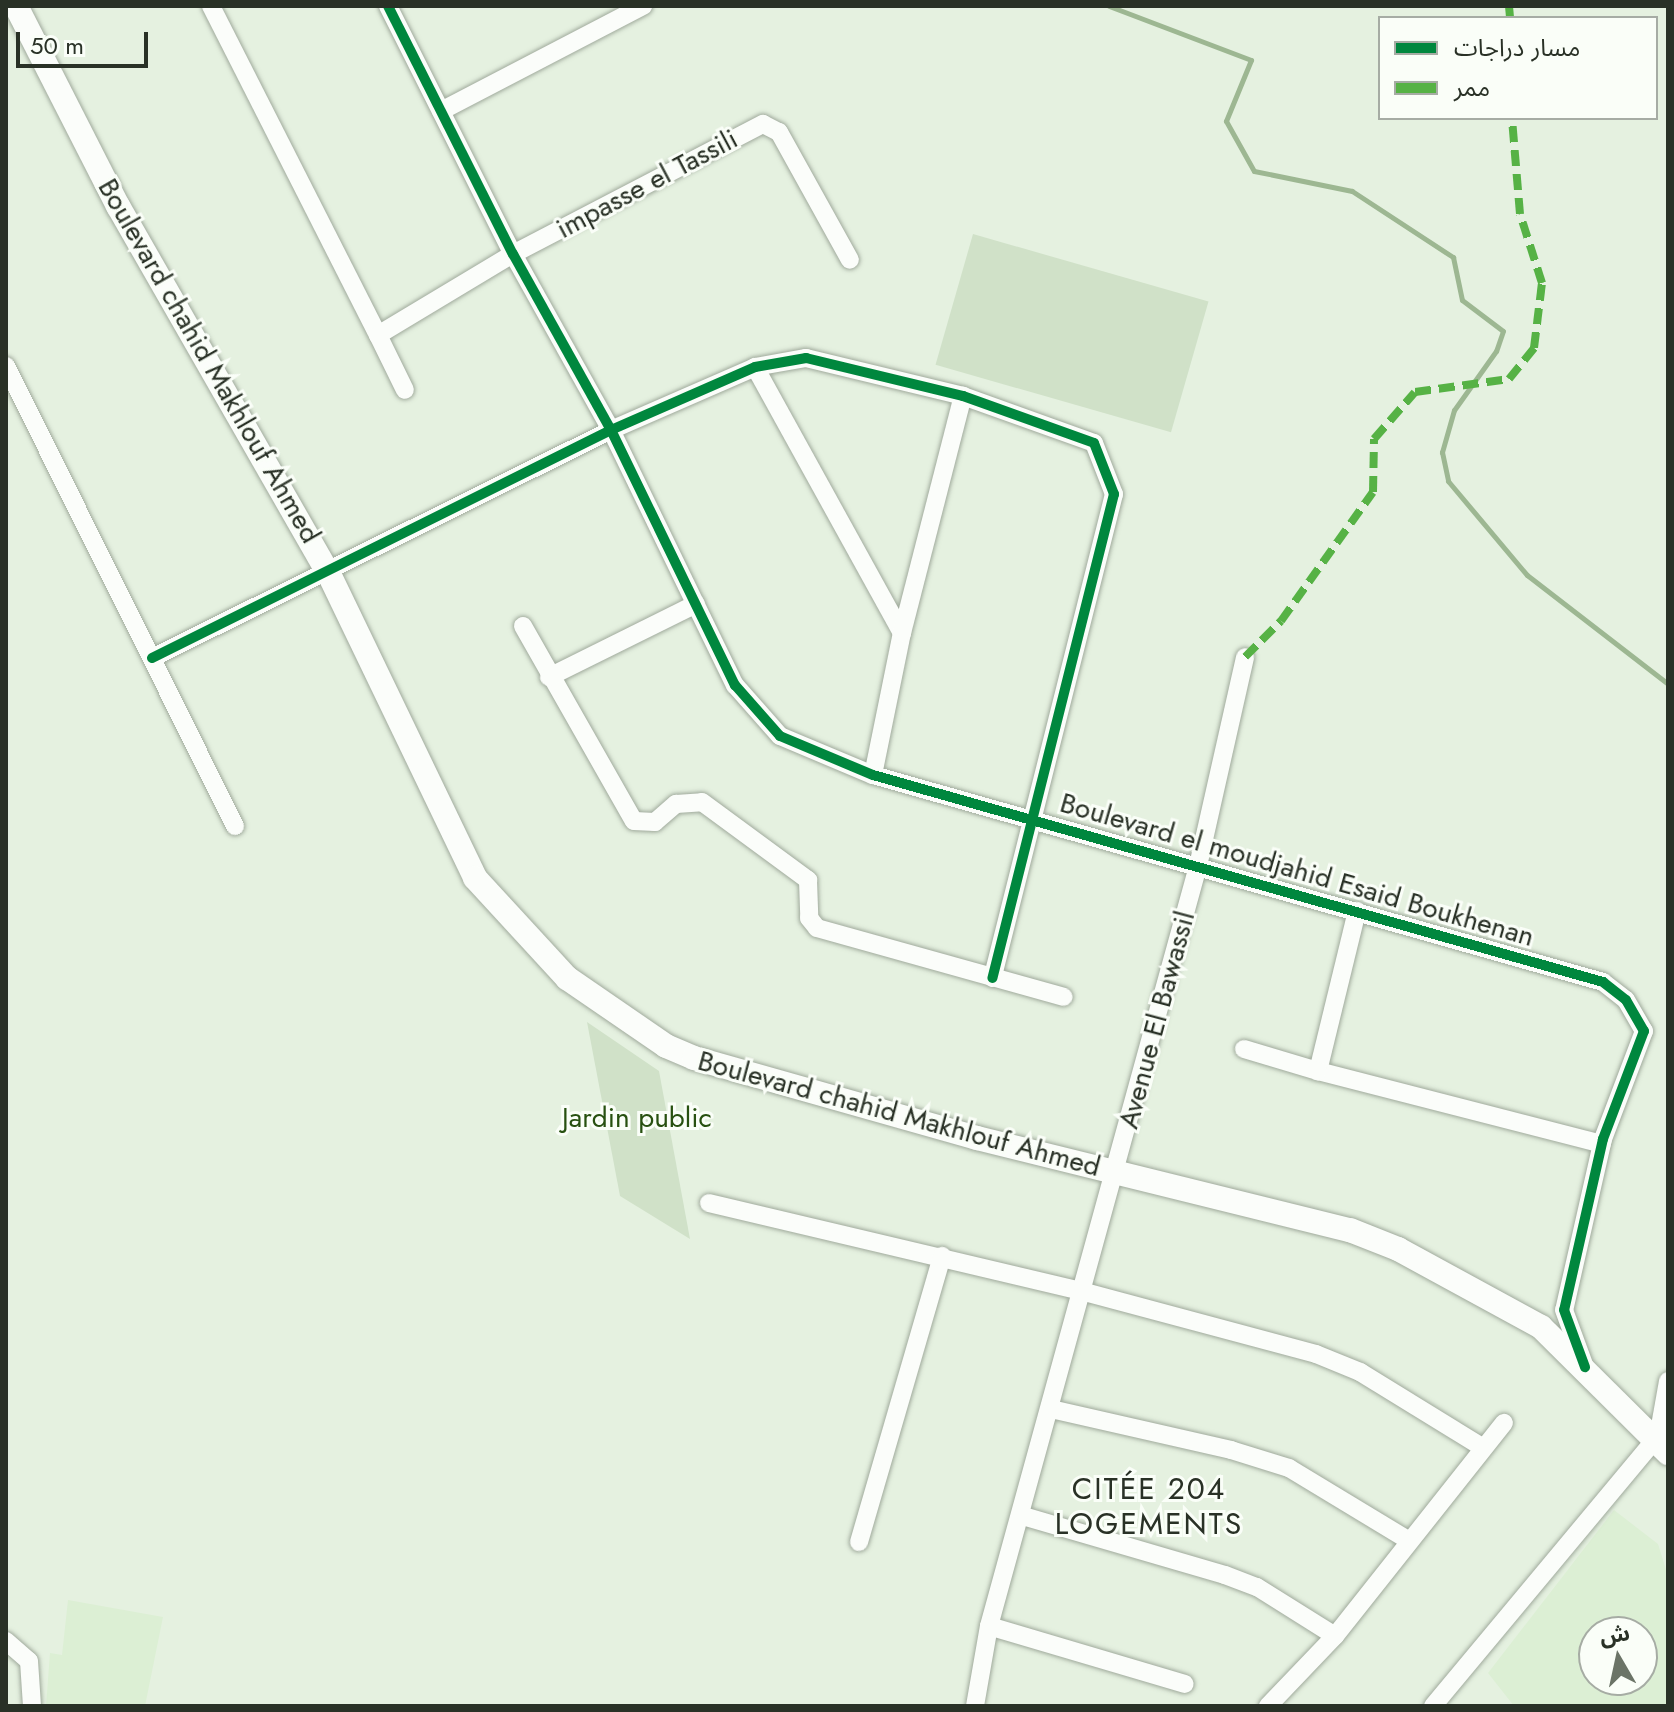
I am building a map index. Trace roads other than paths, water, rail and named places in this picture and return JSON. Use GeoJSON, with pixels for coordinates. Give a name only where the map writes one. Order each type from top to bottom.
{"type":"FeatureCollection","features":[{"type":"Feature","properties":{"kind":"main road","name":"Boulevard chahid Makhlouf Ahmed"},"geometry":{"type":"LineString","coordinates":[[16,6],[118,206],[329,574],[475,878],[567,978],[666,1046],[694,1058],[1117,1174],[1350,1230],[1398,1249],[1541,1327],[1585,1367],[1660,1446]]}},
{"type":"Feature","properties":{"kind":"street"},"geometry":{"type":"LineString","coordinates":[[211,6],[405,390]]}},
{"type":"Feature","properties":{"kind":"street","name":"Boulevard el moudjahid Esaid Boukhenan"},"geometry":{"type":"LineString","coordinates":[[388,6],[513,254],[611,430],[735,685],[780,736],[873,775],[1603,982],[1626,1000],[1644,1031],[1602,1144],[1564,1310],[1585,1367]]}},
{"type":"Feature","properties":{"kind":"street"},"geometry":{"type":"LineString","coordinates":[[441,111],[643,6]]}},
{"type":"Feature","properties":{"kind":"street","name":"impasse el Tassili"},"geometry":{"type":"LineString","coordinates":[[513,254],[763,124],[779,132],[850,260]]}},
{"type":"Feature","properties":{"kind":"street"},"geometry":{"type":"LineString","coordinates":[[378,335],[513,254]]}},
{"type":"Feature","properties":{"kind":"street"},"geometry":{"type":"LineString","coordinates":[[152,658],[329,574],[611,430],[755,367],[806,358],[963,396],[1094,443],[1114,494],[992,978]]}},
{"type":"Feature","properties":{"kind":"street"},"geometry":{"type":"LineString","coordinates":[[6,366],[235,826]]}},
{"type":"Feature","properties":{"kind":"street"},"geometry":{"type":"LineString","coordinates":[[755,367],[902,633]]}},
{"type":"Feature","properties":{"kind":"street"},"geometry":{"type":"LineString","coordinates":[[873,775],[902,633],[963,396]]}},
{"type":"Feature","properties":{"kind":"street"},"geometry":{"type":"LineString","coordinates":[[549,677],[696,604]]}},
{"type":"Feature","properties":{"kind":"street"},"geometry":{"type":"LineString","coordinates":[[523,626],[549,677],[634,821],[655,822],[676,804],[702,802],[808,880],[809,918],[817,928],[1064,997]]}},
{"type":"Feature","properties":{"kind":"street","name":"Avenue El Bawassil"},"geometry":{"type":"LineString","coordinates":[[975,1706],[989,1626],[1023,1516],[1081,1291],[1117,1174],[1198,866],[1245,657]]}},
{"type":"Feature","properties":{"kind":"street"},"geometry":{"type":"LineString","coordinates":[[1318,1071],[1357,911]]}},
{"type":"Feature","properties":{"kind":"street"},"geometry":{"type":"LineString","coordinates":[[1244,1049],[1602,1144]]}},
{"type":"Feature","properties":{"kind":"street"},"geometry":{"type":"LineString","coordinates":[[709,1203],[942,1256],[1316,1354],[1360,1372],[1482,1447]]}},
{"type":"Feature","properties":{"kind":"street"},"geometry":{"type":"LineString","coordinates":[[859,1542],[942,1256]]}},
{"type":"Feature","properties":{"kind":"street"},"geometry":{"type":"LineString","coordinates":[[1433,1706],[1660,1446],[1668,1381]]}},
{"type":"Feature","properties":{"kind":"street"},"geometry":{"type":"LineString","coordinates":[[1051,1409],[1231,1450],[1289,1468],[1408,1540]]}},
{"type":"Feature","properties":{"kind":"street"},"geometry":{"type":"LineString","coordinates":[[1268,1706],[1335,1636],[1408,1540],[1504,1423]]}},
{"type":"Feature","properties":{"kind":"street"},"geometry":{"type":"LineString","coordinates":[[1023,1516],[1257,1587],[1335,1636]]}},
{"type":"Feature","properties":{"kind":"street"},"geometry":{"type":"LineString","coordinates":[[989,1626],[1185,1684]]}},
{"type":"Feature","properties":{"kind":"street"},"geometry":{"type":"LineString","coordinates":[[6,1641],[29,1661],[34,1679],[32,1706]]}},
{"type":"Feature","properties":{"kind":"waterway"},"geometry":{"type":"LineString","coordinates":[[1109,6],[1251,60],[1226,121],[1254,171],[1352,191],[1453,257],[1462,300],[1503,331],[1496,351],[1454,410],[1442,452],[1448,481],[1527,575],[1668,684]]}},
{"type":"Feature","properties":{"kind":"district","name":"CITÉE 204 LOGEMENTS"},"geometry":{"type":"Point","coordinates":[1149,1506]}},
{"type":"Feature","properties":{"kind":"park label","name":"Jardin public"},"geometry":{"type":"Point","coordinates":[637,1118]}}]}
